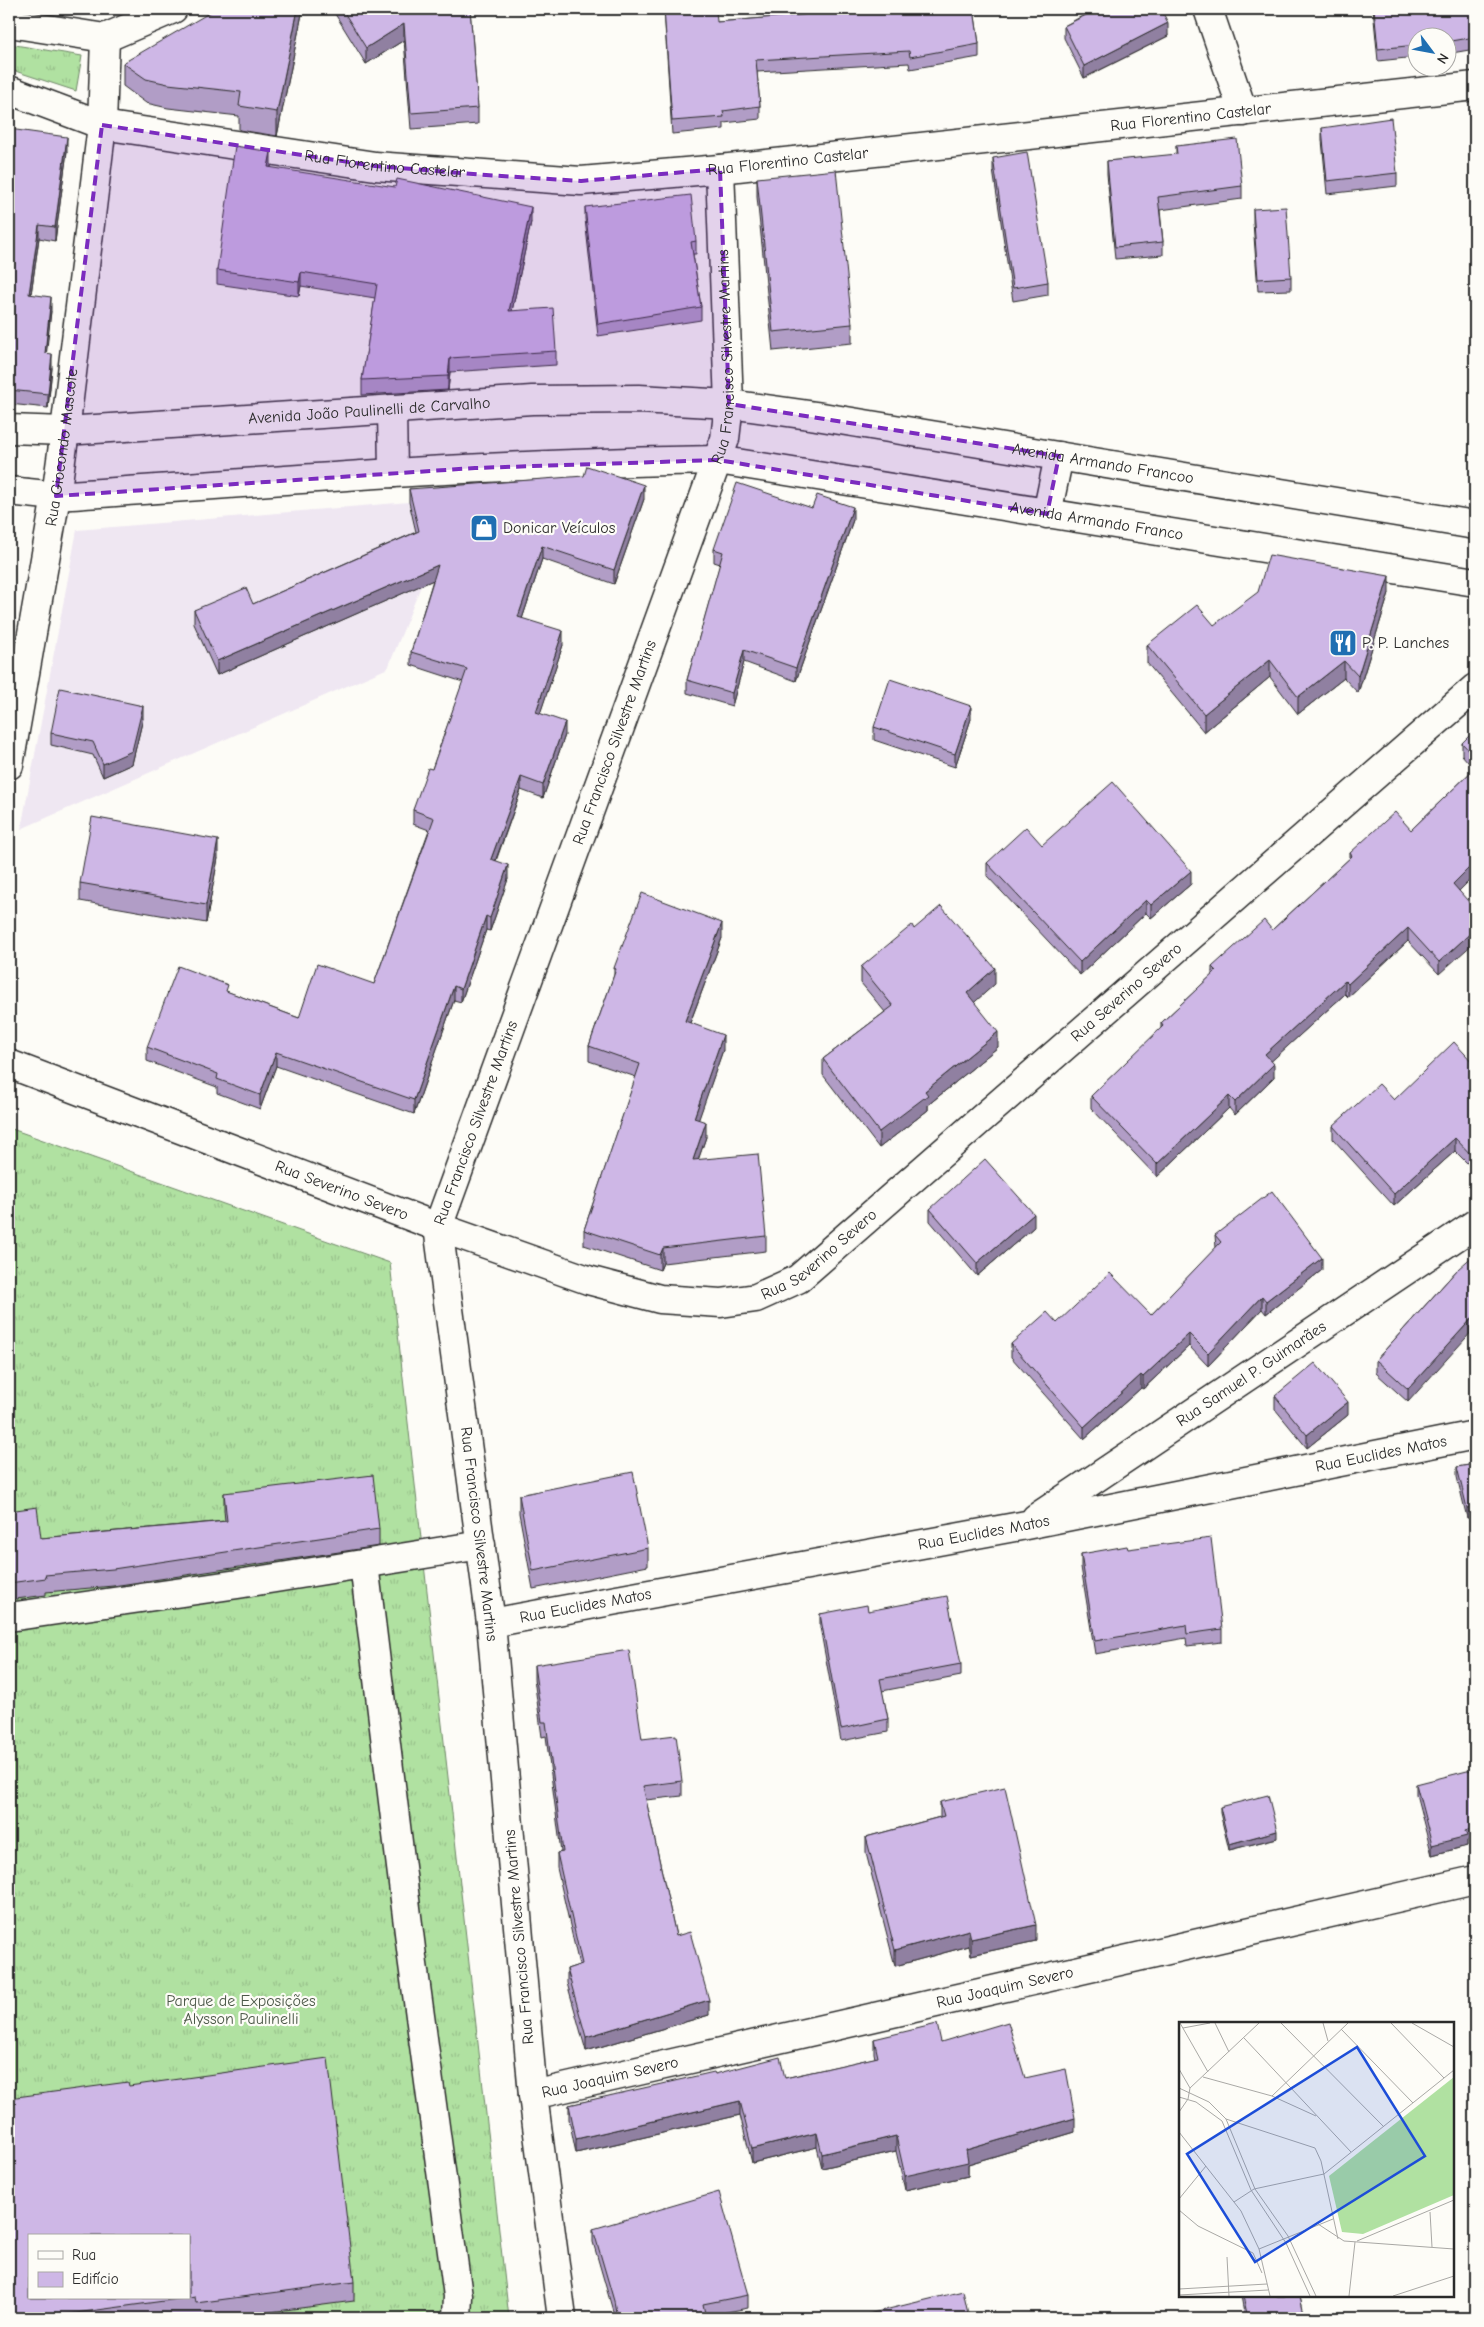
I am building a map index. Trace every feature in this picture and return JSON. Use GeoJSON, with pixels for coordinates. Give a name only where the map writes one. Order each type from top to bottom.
{"type":"FeatureCollection","features":[{"type":"Feature","properties":{"kind":"street"},"geometry":{"type":"LineString","coordinates":[[9,23],[105,38],[173,9]]}},
{"type":"Feature","properties":{"kind":"street"},"geometry":{"type":"LineString","coordinates":[[1208,9],[1243,112]]}},
{"type":"Feature","properties":{"kind":"street","name":"Rua Giocondo Mascote"},"geometry":{"type":"LineString","coordinates":[[9,765],[56,496],[65,431],[102,125],[105,38]]}},
{"type":"Feature","properties":{"kind":"street","name":"Rua Florentino Castelar"},"geometry":{"type":"LineString","coordinates":[[9,90],[102,125],[375,166],[486,176],[581,181],[720,169],[1475,86]]}},
{"type":"Feature","properties":{"kind":"street","name":"Rua Francisco Silvestre Martins"},"geometry":{"type":"LineString","coordinates":[[562,2318],[534,2095],[491,1623],[438,1227],[725,439],[729,404],[720,169]]}},
{"type":"Feature","properties":{"kind":"street","name":"Avenida João Paulinelli de Carvalho"},"geometry":{"type":"LineString","coordinates":[[9,429],[65,431],[532,400],[639,399],[729,404]]}},
{"type":"Feature","properties":{"kind":"street","name":"Avenida Armando Francoo"},"geometry":{"type":"LineString","coordinates":[[729,404],[1475,525]]}},
{"type":"Feature","properties":{"kind":"street"},"geometry":{"type":"LineString","coordinates":[[392,409],[393,474]]}},
{"type":"Feature","properties":{"kind":"street"},"geometry":{"type":"LineString","coordinates":[[1048,514],[1058,456]]}},
{"type":"Feature","properties":{"kind":"street"},"geometry":{"type":"LineString","coordinates":[[9,491],[56,496],[393,474],[623,462],[718,460]]}},
{"type":"Feature","properties":{"kind":"street","name":"Avenida Armando Franco"},"geometry":{"type":"LineString","coordinates":[[718,460],[1475,582]]}},
{"type":"Feature","properties":{"kind":"street","name":"Rua Severino Severo"},"geometry":{"type":"LineString","coordinates":[[9,1064],[438,1227],[588,1280],[660,1299],[721,1303],[756,1298],[798,1279],[1475,688]]}},
{"type":"Feature","properties":{"kind":"street","name":"Rua Samuel P. Guimarães"},"geometry":{"type":"LineString","coordinates":[[1026,1525],[1475,1224]]}},
{"type":"Feature","properties":{"kind":"street","name":"Rua Euclides Matos"},"geometry":{"type":"LineString","coordinates":[[491,1623],[1026,1525],[1475,1435]]}},
{"type":"Feature","properties":{"kind":"street"},"geometry":{"type":"LineString","coordinates":[[9,1617],[481,1545]]}},
{"type":"Feature","properties":{"kind":"street"},"geometry":{"type":"LineString","coordinates":[[364,1564],[411,1947],[458,2296],[457,2318]]}},
{"type":"Feature","properties":{"kind":"street","name":"Rua Joaquim Severo"},"geometry":{"type":"LineString","coordinates":[[534,2095],[1475,1880]]}},
{"type":"Feature","properties":{"kind":"highlighted area"},"geometry":{"type":"Polygon","coordinates":[[[102,125],[375,166],[486,175],[581,181],[720,169],[729,404],[1059,456],[1047,514],[718,460],[475,468],[56,496],[102,125]]]}},
{"type":"Feature","properties":{"kind":"shaded area"},"geometry":{"type":"Polygon","coordinates":[[[409,502],[425,576],[388,668],[21,829],[77,530],[409,502]]]}},
{"type":"Feature","properties":{"kind":"green space"},"geometry":{"type":"Polygon","coordinates":[[[9,44],[82,56],[76,91],[9,69],[9,44]]]}},
{"type":"Feature","properties":{"kind":"green space","name":"Parque de Exposições Alysson Paulinelli"},"geometry":{"type":"Polygon","coordinates":[[[9,1128],[390,1263],[509,2318],[9,2318],[9,1128]]]}},
{"type":"Feature","properties":{"kind":"building"},"geometry":{"type":"Polygon","coordinates":[[[216,9],[298,9],[277,112],[239,106],[241,92],[168,84],[146,79],[123,63],[216,9]]]}},
{"type":"Feature","properties":{"kind":"building"},"geometry":{"type":"Polygon","coordinates":[[[342,9],[470,9],[478,108],[411,113],[404,24],[366,48],[342,9]]]}},
{"type":"Feature","properties":{"kind":"building"},"geometry":{"type":"Polygon","coordinates":[[[664,9],[716,9],[717,22],[812,14],[812,9],[974,9],[979,44],[910,57],[909,51],[756,60],[760,106],[723,111],[724,117],[672,121],[664,9]]]}},
{"type":"Feature","properties":{"kind":"building"},"geometry":{"type":"Polygon","coordinates":[[[1086,9],[1161,9],[1168,23],[1084,66],[1064,26],[1088,14],[1086,9]]]}},
{"type":"Feature","properties":{"kind":"building"},"geometry":{"type":"Polygon","coordinates":[[[1374,9],[1475,9],[1475,37],[1456,40],[1456,28],[1406,28],[1406,46],[1378,49],[1374,9]]]}},
{"type":"Feature","properties":{"kind":"building"},"geometry":{"type":"Polygon","coordinates":[[[1391,118],[1397,173],[1327,181],[1322,128],[1391,118]]]}},
{"type":"Feature","properties":{"kind":"building"},"geometry":{"type":"Polygon","coordinates":[[[9,129],[67,137],[55,227],[39,225],[29,294],[51,297],[45,353],[52,354],[48,394],[9,390],[9,129]]]}},
{"type":"Feature","properties":{"kind":"building"},"geometry":{"type":"Polygon","coordinates":[[[1472,135],[1475,135],[1475,156],[1472,135]]]}},
{"type":"Feature","properties":{"kind":"building"},"geometry":{"type":"Polygon","coordinates":[[[1237,139],[1242,186],[1158,197],[1163,242],[1115,247],[1107,161],[1177,154],[1176,146],[1237,139]]]}},
{"type":"Feature","properties":{"kind":"building"},"geometry":{"type":"Polygon","coordinates":[[[235,146],[271,152],[268,167],[395,187],[397,179],[531,207],[509,311],[553,308],[556,351],[450,358],[448,376],[362,380],[377,284],[301,272],[299,282],[217,270],[235,146]]]}},
{"type":"Feature","properties":{"kind":"building"},"geometry":{"type":"Polygon","coordinates":[[[1027,152],[1048,282],[1013,288],[993,158],[1027,152]]]}},
{"type":"Feature","properties":{"kind":"building"},"geometry":{"type":"Polygon","coordinates":[[[836,170],[852,324],[773,332],[757,178],[836,170]]]}},
{"type":"Feature","properties":{"kind":"building"},"geometry":{"type":"Polygon","coordinates":[[[691,195],[696,241],[691,242],[701,307],[598,324],[585,207],[691,195]]]}},
{"type":"Feature","properties":{"kind":"building"},"geometry":{"type":"Polygon","coordinates":[[[1286,207],[1291,277],[1258,279],[1253,209],[1286,207]]]}},
{"type":"Feature","properties":{"kind":"building"},"geometry":{"type":"Polygon","coordinates":[[[587,466],[644,485],[614,570],[542,546],[518,617],[563,631],[536,712],[565,722],[543,785],[521,777],[491,859],[508,865],[490,918],[486,916],[461,989],[454,986],[414,1100],[276,1052],[260,1095],[217,1079],[218,1074],[147,1047],[178,966],[228,985],[226,991],[299,1018],[317,964],[374,984],[434,818],[413,810],[428,768],[432,769],[467,669],[411,652],[438,565],[217,661],[194,610],[246,588],[253,604],[419,531],[409,489],[584,476],[587,466]]]}},
{"type":"Feature","properties":{"kind":"building"},"geometry":{"type":"Polygon","coordinates":[[[737,483],[812,508],[817,495],[853,507],[796,668],[744,650],[732,693],[687,680],[723,552],[714,549],[737,483]]]}},
{"type":"Feature","properties":{"kind":"building"},"geometry":{"type":"Polygon","coordinates":[[[1269,555],[1389,576],[1358,676],[1344,661],[1298,697],[1270,660],[1204,714],[1147,645],[1197,605],[1214,625],[1258,592],[1269,555]]]}},
{"type":"Feature","properties":{"kind":"building"},"geometry":{"type":"Polygon","coordinates":[[[890,679],[971,706],[955,754],[874,727],[890,679]]]}},
{"type":"Feature","properties":{"kind":"building"},"geometry":{"type":"Polygon","coordinates":[[[60,688],[143,706],[132,751],[103,764],[93,742],[51,733],[60,688]]]}},
{"type":"Feature","properties":{"kind":"building"},"geometry":{"type":"Polygon","coordinates":[[[1475,730],[1475,757],[1462,743],[1475,730]]]}},
{"type":"Feature","properties":{"kind":"building"},"geometry":{"type":"Polygon","coordinates":[[[1475,768],[1475,862],[1453,884],[1475,909],[1475,929],[1439,962],[1408,928],[1348,984],[1345,981],[1265,1054],[1274,1064],[1235,1102],[1229,1096],[1157,1164],[1091,1096],[1163,1026],[1161,1023],[1216,971],[1212,967],[1264,920],[1272,930],[1352,856],[1350,853],[1395,812],[1411,830],[1475,768]]]}},
{"type":"Feature","properties":{"kind":"building"},"geometry":{"type":"Polygon","coordinates":[[[1113,782],[1191,871],[1151,905],[1146,900],[1080,962],[987,863],[1026,827],[1042,845],[1113,782]]]}},
{"type":"Feature","properties":{"kind":"building"},"geometry":{"type":"Polygon","coordinates":[[[92,817],[218,840],[206,905],[80,883],[92,817]]]}},
{"type":"Feature","properties":{"kind":"building"},"geometry":{"type":"Polygon","coordinates":[[[642,893],[722,923],[685,1021],[723,1035],[694,1118],[706,1122],[693,1160],[758,1154],[766,1236],[663,1248],[660,1255],[584,1230],[640,1064],[589,1046],[616,969],[614,968],[642,893]]]}},
{"type":"Feature","properties":{"kind":"building"},"geometry":{"type":"Polygon","coordinates":[[[941,906],[995,968],[967,993],[998,1032],[925,1091],[928,1095],[879,1132],[823,1059],[893,1006],[861,967],[912,925],[914,929],[941,906]]]}},
{"type":"Feature","properties":{"kind":"building"},"geometry":{"type":"Polygon","coordinates":[[[1454,1042],[1475,1065],[1475,1159],[1455,1138],[1394,1194],[1333,1126],[1379,1084],[1394,1100],[1454,1042]]]}},
{"type":"Feature","properties":{"kind":"building"},"geometry":{"type":"Polygon","coordinates":[[[985,1159],[1034,1214],[977,1263],[930,1209],[985,1159]]]}},
{"type":"Feature","properties":{"kind":"building"},"geometry":{"type":"Polygon","coordinates":[[[1272,1191],[1322,1258],[1266,1301],[1262,1296],[1208,1353],[1189,1334],[1143,1377],[1141,1375],[1084,1427],[1011,1344],[1047,1312],[1057,1323],[1110,1273],[1151,1315],[1221,1242],[1215,1235],[1272,1191]]]}},
{"type":"Feature","properties":{"kind":"building"},"geometry":{"type":"Polygon","coordinates":[[[1475,1254],[1475,1315],[1408,1389],[1376,1360],[1458,1269],[1475,1254]]]}},
{"type":"Feature","properties":{"kind":"building"},"geometry":{"type":"Polygon","coordinates":[[[1315,1363],[1348,1402],[1307,1435],[1275,1396],[1315,1363]]]}},
{"type":"Feature","properties":{"kind":"building"},"geometry":{"type":"Polygon","coordinates":[[[1475,1464],[1475,1506],[1467,1508],[1457,1467],[1475,1464]]]}},
{"type":"Feature","properties":{"kind":"building"},"geometry":{"type":"Polygon","coordinates":[[[633,1472],[648,1548],[533,1571],[519,1495],[633,1472]]]}},
{"type":"Feature","properties":{"kind":"building"},"geometry":{"type":"Polygon","coordinates":[[[373,1475],[379,1529],[113,1569],[45,1575],[46,1578],[9,1583],[9,1511],[37,1507],[41,1538],[227,1521],[224,1493],[373,1475]]]}},
{"type":"Feature","properties":{"kind":"building"},"geometry":{"type":"Polygon","coordinates":[[[1211,1538],[1222,1629],[1187,1634],[1186,1625],[1095,1641],[1081,1554],[1127,1546],[1128,1549],[1211,1538]]]}},
{"type":"Feature","properties":{"kind":"building"},"geometry":{"type":"Polygon","coordinates":[[[947,1596],[961,1664],[880,1679],[888,1719],[841,1729],[820,1614],[867,1605],[868,1611],[947,1596]]]}},
{"type":"Feature","properties":{"kind":"building"},"geometry":{"type":"Polygon","coordinates":[[[629,1650],[642,1739],[676,1735],[682,1781],[643,1786],[676,1936],[690,1932],[709,2000],[586,2037],[567,1969],[582,1964],[557,1853],[563,1852],[546,1722],[542,1722],[534,1665],[629,1650]]]}},
{"type":"Feature","properties":{"kind":"building"},"geometry":{"type":"Polygon","coordinates":[[[1475,1769],[1475,1828],[1465,1831],[1467,1836],[1432,1845],[1416,1784],[1475,1769]]]}},
{"type":"Feature","properties":{"kind":"building"},"geometry":{"type":"Polygon","coordinates":[[[1005,1787],[1036,1925],[971,1939],[969,1930],[895,1950],[866,1837],[944,1816],[940,1802],[1005,1787]]]}},
{"type":"Feature","properties":{"kind":"building"},"geometry":{"type":"Polygon","coordinates":[[[1268,1795],[1277,1831],[1229,1844],[1220,1807],[1268,1795]]]}},
{"type":"Feature","properties":{"kind":"building"},"geometry":{"type":"Polygon","coordinates":[[[1008,2022],[1025,2078],[1066,2069],[1075,2118],[966,2150],[968,2162],[905,2176],[896,2136],[822,2154],[817,2133],[752,2149],[740,2101],[576,2139],[569,2105],[714,2072],[715,2074],[780,2057],[785,2078],[878,2057],[874,2039],[937,2024],[941,2042],[1008,2022]]]}},
{"type":"Feature","properties":{"kind":"building"},"geometry":{"type":"Polygon","coordinates":[[[328,2058],[354,2282],[196,2303],[195,2297],[190,2298],[190,2234],[28,2234],[28,2300],[171,2300],[39,2318],[9,2318],[9,2098],[128,2082],[129,2086],[328,2058]]]}},
{"type":"Feature","properties":{"kind":"building"},"geometry":{"type":"Polygon","coordinates":[[[719,2192],[748,2295],[703,2304],[706,2318],[617,2318],[614,2301],[593,2229],[719,2192]]]}},
{"type":"Feature","properties":{"kind":"building"},"geometry":{"type":"Polygon","coordinates":[[[963,2291],[969,2318],[869,2318],[868,2314],[963,2291]]]}},
{"type":"Feature","properties":{"kind":"building"},"geometry":{"type":"Polygon","coordinates":[[[1243,2297],[1300,2297],[1305,2318],[1248,2318],[1243,2297]]]}},
{"type":"Feature","properties":{"kind":"place","name":"Donicar Veículos"},"geometry":{"type":"Point","coordinates":[484,528]}},
{"type":"Feature","properties":{"kind":"place","name":"P. P. Lanches"},"geometry":{"type":"Point","coordinates":[1343,643]}}]}
